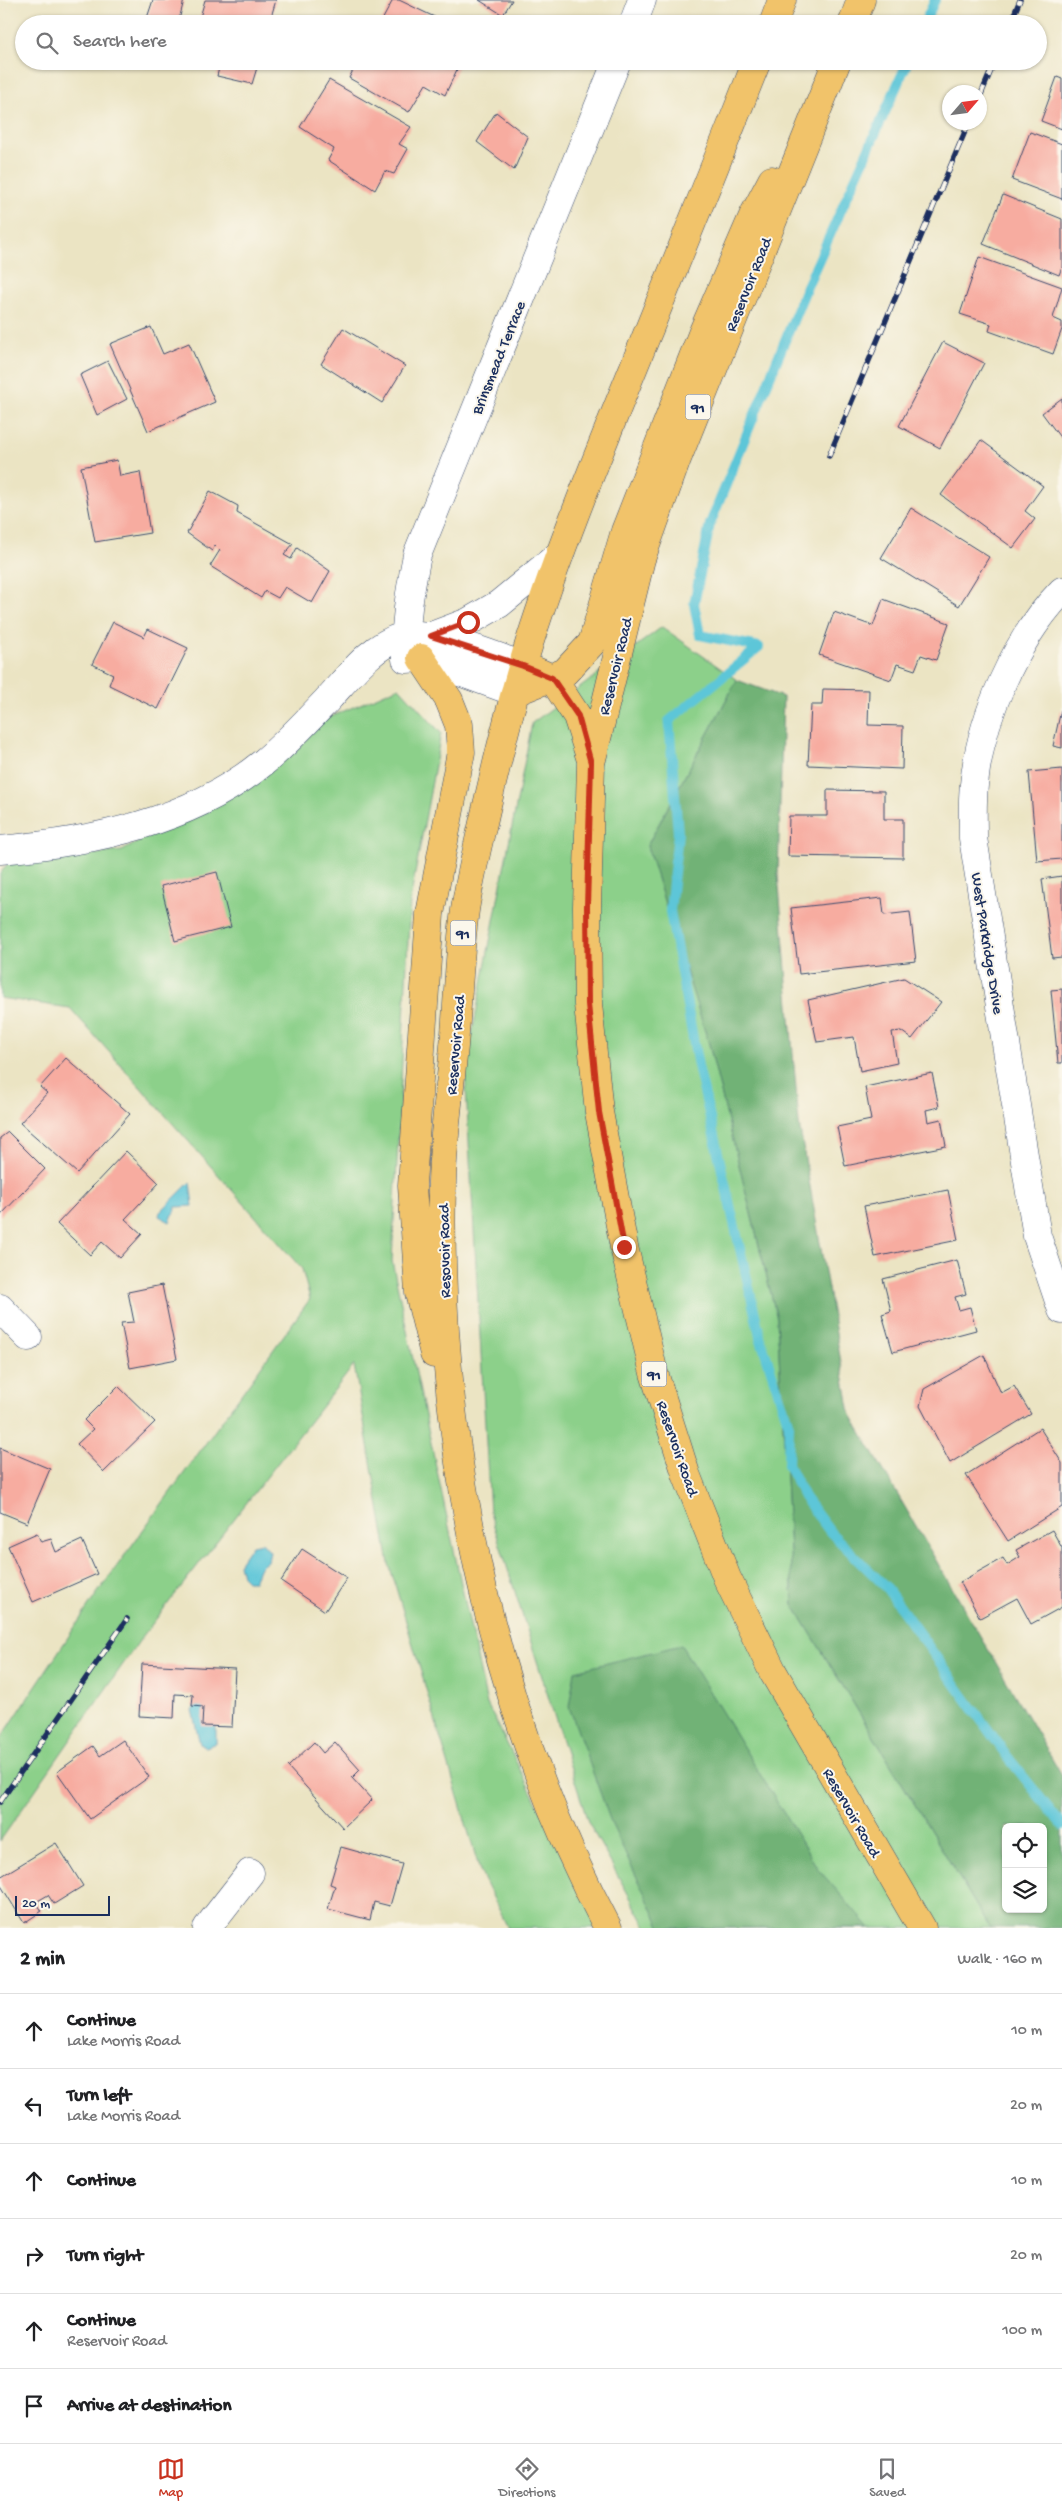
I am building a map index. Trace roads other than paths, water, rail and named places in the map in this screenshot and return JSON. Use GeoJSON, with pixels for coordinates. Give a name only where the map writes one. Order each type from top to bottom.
{"type":"FeatureCollection","features":[{"type":"Feature","properties":{"kind":"main road"},"geometry":{"type":"LineString","coordinates":[[776,15],[782,0]]}},
{"type":"Feature","properties":{"kind":"main road"},"geometry":{"type":"LineString","coordinates":[[855,15],[861,0]]}},
{"type":"Feature","properties":{"kind":"main road","name":"Reservoir Road"},"geometry":{"type":"LineString","coordinates":[[442,1180],[466,909],[499,750],[515,692],[560,554],[753,70]]}},
{"type":"Feature","properties":{"kind":"main road","name":"Reservoir Road"},"geometry":{"type":"LineString","coordinates":[[832,70],[677,459],[640,559],[591,763],[587,907],[588,1004],[599,1112],[624,1247],[654,1373],[686,1474],[727,1578],[773,1672],[922,1928]]}},
{"type":"Feature","properties":{"kind":"main road"},"geometry":{"type":"LineString","coordinates":[[515,692],[565,672],[592,643],[625,531],[702,334],[753,216],[791,144],[825,89]]}},
{"type":"Feature","properties":{"kind":"main road"},"geometry":{"type":"LineString","coordinates":[[416,647],[449,700],[459,724],[461,752],[430,914],[412,1184],[419,1293],[458,1450],[489,1614],[523,1728],[552,1808],[587,1889],[608,1928]]}},
{"type":"Feature","properties":{"kind":"main road"},"geometry":{"type":"LineString","coordinates":[[523,666],[552,678],[578,716],[591,763]]}},
{"type":"Feature","properties":{"kind":"main road","name":"Resovoir Road"},"geometry":{"type":"LineString","coordinates":[[442,1180],[444,1321],[458,1450]]}},
{"type":"Feature","properties":{"kind":"street"},"geometry":{"type":"LineString","coordinates":[[636,15],[642,0]]}},
{"type":"Feature","properties":{"kind":"street","name":"Brinsmead Terrace"},"geometry":{"type":"LineString","coordinates":[[416,647],[409,593],[417,555],[613,70]]}},
{"type":"Feature","properties":{"kind":"street"},"geometry":{"type":"LineString","coordinates":[[0,850],[103,836],[156,820],[218,793],[264,762],[318,709],[368,654],[416,647],[468,622],[499,604],[560,554]]}},
{"type":"Feature","properties":{"kind":"street","name":"West Parkridge Drive"},"geometry":{"type":"LineString","coordinates":[[1062,591],[1050,604],[1025,641],[1001,684],[985,728],[974,784],[973,838],[1037,1236],[1062,1310]]}},
{"type":"Feature","properties":{"kind":"street"},"geometry":{"type":"LineString","coordinates":[[416,647],[523,666]]}},
{"type":"Feature","properties":{"kind":"street"},"geometry":{"type":"LineString","coordinates":[[416,647],[515,692]]}},
{"type":"Feature","properties":{"kind":"street"},"geometry":{"type":"LineString","coordinates":[[0,1308],[28,1337]]}},
{"type":"Feature","properties":{"kind":"street"},"geometry":{"type":"LineString","coordinates":[[207,1928],[250,1873]]}},
{"type":"Feature","properties":{"kind":"water"},"geometry":{"type":"Polygon","coordinates":[[[190,1182],[193,1206],[176,1207],[170,1222],[159,1216],[160,1212],[190,1182]]]}},
{"type":"Feature","properties":{"kind":"water"},"geometry":{"type":"Polygon","coordinates":[[[262,1543],[270,1552],[268,1561],[260,1567],[254,1581],[247,1581],[242,1576],[239,1564],[252,1545],[262,1543]]]}},
{"type":"Feature","properties":{"kind":"water"},"geometry":{"type":"Polygon","coordinates":[[[201,1701],[216,1714],[216,1743],[206,1747],[200,1744],[192,1710],[201,1701]]]}},
{"type":"Feature","properties":{"kind":"waterway"},"geometry":{"type":"LineString","coordinates":[[928,15],[935,0]]}},
{"type":"Feature","properties":{"kind":"waterway"},"geometry":{"type":"LineString","coordinates":[[759,647],[700,635],[694,604],[710,524],[808,284],[904,70]]}},
{"type":"Feature","properties":{"kind":"waterway"},"geometry":{"type":"LineString","coordinates":[[759,647],[669,721],[678,833],[670,911],[698,1066],[761,1340],[789,1425],[788,1465],[804,1497],[831,1533],[885,1586],[1007,1756],[1062,1825]]}},
{"type":"Feature","properties":{"kind":"railway"},"geometry":{"type":"LineString","coordinates":[[1014,15],[1020,0]]}},
{"type":"Feature","properties":{"kind":"railway"},"geometry":{"type":"LineString","coordinates":[[985,85],[991,70]]}},
{"type":"Feature","properties":{"kind":"railway"},"geometry":{"type":"LineString","coordinates":[[829,456],[966,130]]}},
{"type":"Feature","properties":{"kind":"railway"},"geometry":{"type":"LineString","coordinates":[[0,1802],[127,1619]]}}]}
